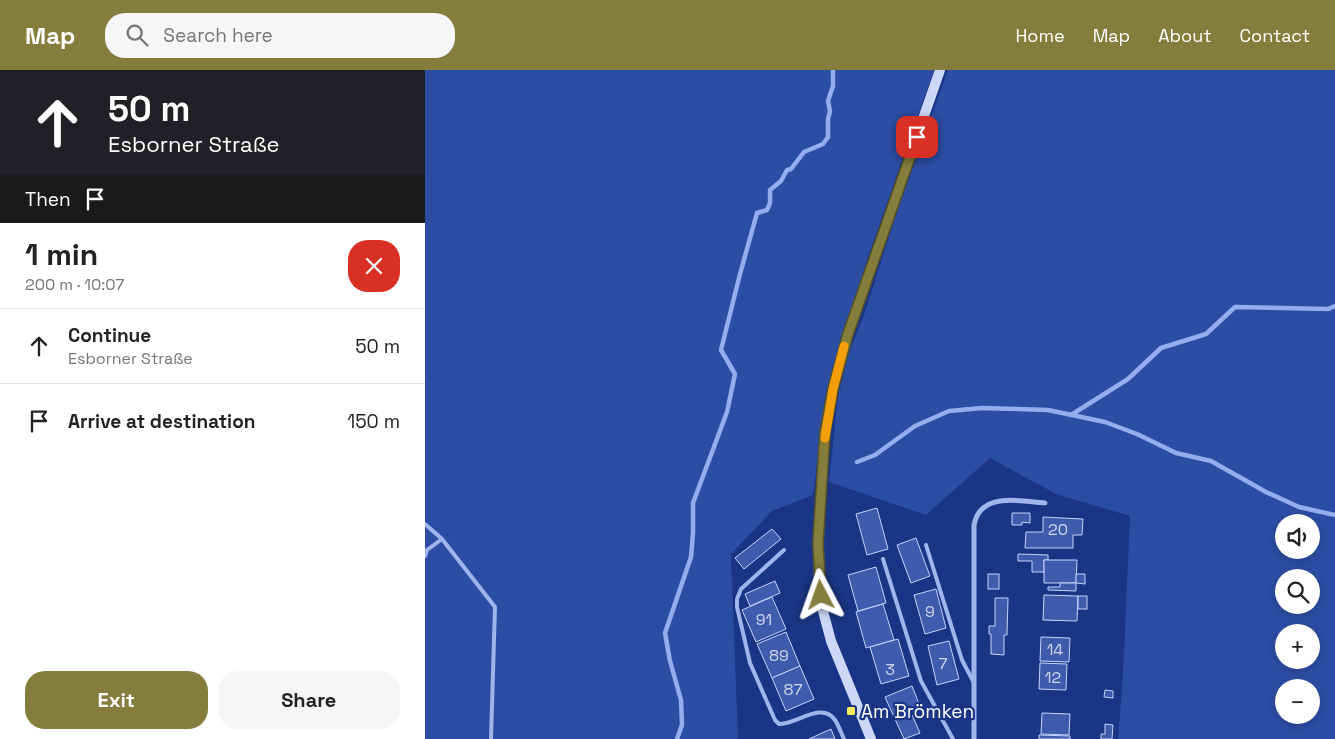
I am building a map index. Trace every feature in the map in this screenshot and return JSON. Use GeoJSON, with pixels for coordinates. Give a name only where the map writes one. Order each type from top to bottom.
{"type":"FeatureCollection","features":[{"type":"Feature","properties":{"kind":"main road"},"geometry":{"type":"LineString","coordinates":[[871,739],[831,641],[823,611],[819,578],[818,544],[825,432],[840,361],[940,70]]}},
{"type":"Feature","properties":{"kind":"street"},"geometry":{"type":"LineString","coordinates":[[974,739],[974,525],[978,513],[996,501],[1045,503]]}},
{"type":"Feature","properties":{"kind":"lane"},"geometry":{"type":"LineString","coordinates":[[425,524],[442,539],[495,607],[491,739]]}},
{"type":"Feature","properties":{"kind":"lane"},"geometry":{"type":"LineString","coordinates":[[425,556],[427,550],[442,539]]}},
{"type":"Feature","properties":{"kind":"lane"},"geometry":{"type":"LineString","coordinates":[[926,544],[962,660],[974,684]]}},
{"type":"Feature","properties":{"kind":"lane"},"geometry":{"type":"LineString","coordinates":[[784,550],[741,589],[737,599],[737,608],[750,662],[775,720],[779,724],[787,724],[816,713],[824,712],[836,721],[844,739]]}},
{"type":"Feature","properties":{"kind":"lane"},"geometry":{"type":"LineString","coordinates":[[883,559],[921,682],[953,739]]}},
{"type":"Feature","properties":{"kind":"shaded area"},"geometry":{"type":"Polygon","coordinates":[[[425,70],[934,70],[869,254],[827,390],[813,495],[772,511],[731,554],[738,739],[425,739],[425,70]]]}},
{"type":"Feature","properties":{"kind":"shaded area"},"geometry":{"type":"Polygon","coordinates":[[[948,70],[1335,70],[1335,739],[1118,739],[1123,675],[1130,516],[1056,494],[990,458],[926,515],[829,482],[838,396],[849,352],[864,315],[898,209],[948,70]]]}},
{"type":"Feature","properties":{"kind":"building"},"geometry":{"type":"Polygon","coordinates":[[[877,508],[888,549],[867,555],[856,514],[877,508]]]}},
{"type":"Feature","properties":{"kind":"building"},"geometry":{"type":"Polygon","coordinates":[[[1012,513],[1030,513],[1030,523],[1022,522],[1022,525],[1012,525],[1012,513]]]}},
{"type":"Feature","properties":{"kind":"building"},"geometry":{"type":"Polygon","coordinates":[[[1043,517],[1083,519],[1082,535],[1073,535],[1073,548],[1025,548],[1026,532],[1043,532],[1043,517]]]}},
{"type":"Feature","properties":{"kind":"building"},"geometry":{"type":"Polygon","coordinates":[[[772,529],[781,539],[744,569],[735,558],[772,529]]]}},
{"type":"Feature","properties":{"kind":"building"},"geometry":{"type":"Polygon","coordinates":[[[916,538],[930,576],[911,583],[897,545],[916,538]]]}},
{"type":"Feature","properties":{"kind":"building"},"geometry":{"type":"Polygon","coordinates":[[[1018,554],[1048,555],[1048,560],[1044,560],[1044,572],[1032,572],[1032,561],[1018,561],[1018,554]]]}},
{"type":"Feature","properties":{"kind":"building"},"geometry":{"type":"Polygon","coordinates":[[[1044,560],[1077,560],[1076,583],[1044,583],[1044,560]]]}},
{"type":"Feature","properties":{"kind":"building"},"geometry":{"type":"Polygon","coordinates":[[[876,567],[886,603],[858,611],[848,575],[876,567]]]}},
{"type":"Feature","properties":{"kind":"building"},"geometry":{"type":"Polygon","coordinates":[[[988,574],[999,574],[999,589],[988,589],[988,574]]]}},
{"type":"Feature","properties":{"kind":"building"},"geometry":{"type":"Polygon","coordinates":[[[1076,574],[1085,574],[1085,584],[1076,583],[1076,574]]]}},
{"type":"Feature","properties":{"kind":"building"},"geometry":{"type":"Polygon","coordinates":[[[775,581],[780,593],[750,606],[745,594],[775,581]]]}},
{"type":"Feature","properties":{"kind":"building"},"geometry":{"type":"Polygon","coordinates":[[[1060,583],[1076,583],[1076,591],[1048,590],[1048,587],[1060,587],[1060,583]]]}},
{"type":"Feature","properties":{"kind":"building"},"geometry":{"type":"Polygon","coordinates":[[[936,589],[946,628],[925,634],[914,595],[936,589]]]}},
{"type":"Feature","properties":{"kind":"building"},"geometry":{"type":"Polygon","coordinates":[[[1044,595],[1078,596],[1077,621],[1043,620],[1044,595]]]}},
{"type":"Feature","properties":{"kind":"building"},"geometry":{"type":"Polygon","coordinates":[[[1078,596],[1087,596],[1087,609],[1078,609],[1078,596]]]}},
{"type":"Feature","properties":{"kind":"building"},"geometry":{"type":"Polygon","coordinates":[[[772,597],[786,629],[756,642],[742,610],[772,597]]]}},
{"type":"Feature","properties":{"kind":"building"},"geometry":{"type":"Polygon","coordinates":[[[995,598],[1008,598],[1007,635],[1004,635],[1004,655],[991,654],[989,626],[995,626],[995,598]]]}},
{"type":"Feature","properties":{"kind":"building"},"geometry":{"type":"Polygon","coordinates":[[[883,604],[894,640],[866,648],[856,612],[883,604]]]}},
{"type":"Feature","properties":{"kind":"building"},"geometry":{"type":"Polygon","coordinates":[[[786,632],[800,666],[772,678],[757,644],[786,632]]]}},
{"type":"Feature","properties":{"kind":"building"},"geometry":{"type":"Polygon","coordinates":[[[1041,637],[1070,638],[1069,662],[1040,661],[1041,637]]]}},
{"type":"Feature","properties":{"kind":"building"},"geometry":{"type":"Polygon","coordinates":[[[898,639],[909,676],[881,684],[870,647],[898,639]]]}},
{"type":"Feature","properties":{"kind":"building"},"geometry":{"type":"Polygon","coordinates":[[[949,641],[959,679],[937,685],[928,646],[949,641]]]}},
{"type":"Feature","properties":{"kind":"building"},"geometry":{"type":"Polygon","coordinates":[[[1040,663],[1067,664],[1066,690],[1039,689],[1040,663]]]}},
{"type":"Feature","properties":{"kind":"building"},"geometry":{"type":"Polygon","coordinates":[[[800,666],[814,699],[786,711],[772,678],[800,666]]]}},
{"type":"Feature","properties":{"kind":"building"},"geometry":{"type":"Polygon","coordinates":[[[912,686],[919,704],[909,708],[920,733],[904,739],[885,697],[912,686]]]}},
{"type":"Feature","properties":{"kind":"building"},"geometry":{"type":"Polygon","coordinates":[[[1105,690],[1113,691],[1113,698],[1104,697],[1105,690]]]}},
{"type":"Feature","properties":{"kind":"building"},"geometry":{"type":"Polygon","coordinates":[[[1042,713],[1070,714],[1069,735],[1041,734],[1042,713]]]}},
{"type":"Feature","properties":{"kind":"building"},"geometry":{"type":"Polygon","coordinates":[[[1105,724],[1113,725],[1112,739],[1101,739],[1101,734],[1105,734],[1105,724]]]}},
{"type":"Feature","properties":{"kind":"building"},"geometry":{"type":"Polygon","coordinates":[[[831,729],[835,739],[809,739],[831,729]]]}},
{"type":"Feature","properties":{"kind":"building"},"geometry":{"type":"Polygon","coordinates":[[[1039,735],[1070,736],[1070,739],[1039,739],[1039,735]]]}},
{"type":"Feature","properties":{"kind":"waterway"},"geometry":{"type":"LineString","coordinates":[[677,739],[682,725],[681,700],[670,661],[665,633],[691,557],[693,503],[727,412],[735,374],[721,350],[757,213],[767,210],[770,203],[770,190],[781,181],[787,170],[791,169],[804,152],[823,144],[828,137],[830,111],[828,101],[833,86],[833,70]]}},
{"type":"Feature","properties":{"kind":"waterway"},"geometry":{"type":"LineString","coordinates":[[1071,415],[1128,379],[1161,348],[1206,334],[1235,307],[1328,309],[1335,306]]}},
{"type":"Feature","properties":{"kind":"waterway"},"geometry":{"type":"LineString","coordinates":[[857,462],[875,455],[915,426],[949,411],[982,408],[1048,410],[1105,422],[1137,434],[1176,453],[1211,461],[1266,492],[1299,507],[1335,515]]}},
{"type":"Feature","properties":{"kind":"slow traffic"},"geometry":{"type":"LineString","coordinates":[[825,438],[833,389],[844,346]]}},
{"type":"Feature","properties":{"kind":"place","name":"Am Brömken"},"geometry":{"type":"Point","coordinates":[851,711]}},
{"type":"Feature","properties":{"kind":"route"},"geometry":{"type":"LineString","coordinates":[[821,595],[818,544],[825,432],[833,389],[848,334],[917,137]]}}]}
